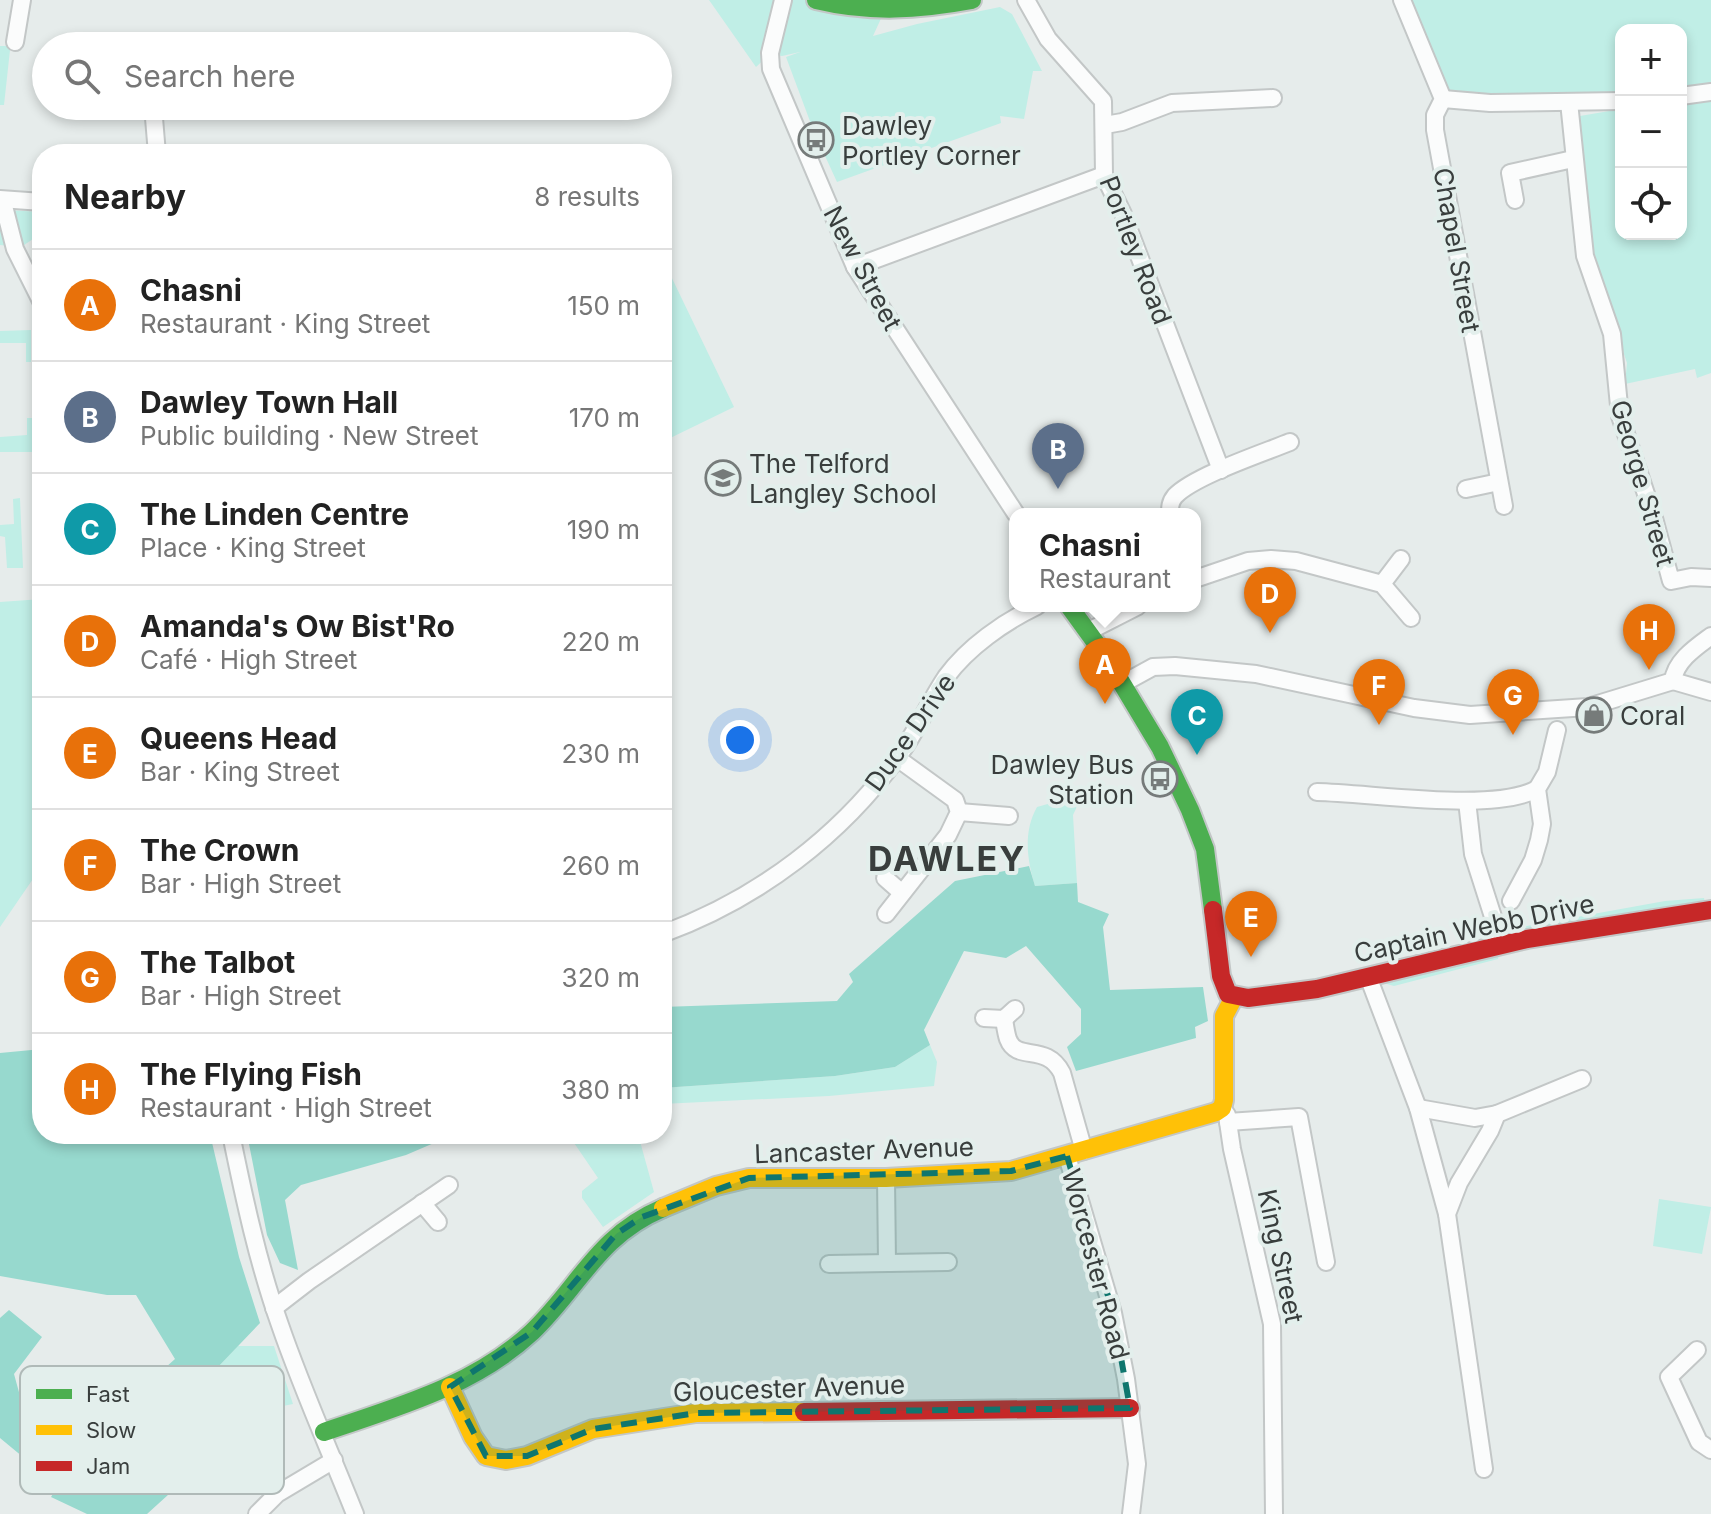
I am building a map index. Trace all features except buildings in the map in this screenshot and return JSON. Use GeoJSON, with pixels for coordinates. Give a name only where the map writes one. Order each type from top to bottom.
{"type":"FeatureCollection","features":[{"type":"Feature","properties":{"kind":"street"},"geometry":{"type":"LineString","coordinates":[[15,42],[22,0]]}},
{"type":"Feature","properties":{"kind":"street","name":"New Street"},"geometry":{"type":"LineString","coordinates":[[783,0],[770,53],[771,69],[855,267],[1012,508]]}},
{"type":"Feature","properties":{"kind":"street"},"geometry":{"type":"LineString","coordinates":[[816,0],[884,12],[972,0]]}},
{"type":"Feature","properties":{"kind":"street","name":"Portley Road"},"geometry":{"type":"LineString","coordinates":[[1026,0],[1048,39],[1103,101],[1104,175],[1123,214],[1221,470]]}},
{"type":"Feature","properties":{"kind":"street"},"geometry":{"type":"LineString","coordinates":[[1402,0],[1443,99],[1490,103],[1615,101]]}},
{"type":"Feature","properties":{"kind":"street"},"geometry":{"type":"LineString","coordinates":[[1687,95],[1711,92]]}},
{"type":"Feature","properties":{"kind":"street"},"geometry":{"type":"LineString","coordinates":[[1105,125],[1172,103],[1273,98]]}},
{"type":"Feature","properties":{"kind":"street","name":"Chapel Street"},"geometry":{"type":"LineString","coordinates":[[1443,99],[1435,115],[1435,130],[1504,506]]}},
{"type":"Feature","properties":{"kind":"street","name":"George Street"},"geometry":{"type":"LineString","coordinates":[[1569,102],[1585,256],[1612,334],[1620,416],[1671,581],[1691,577],[1711,578]]}},
{"type":"Feature","properties":{"kind":"street"},"geometry":{"type":"LineString","coordinates":[[154,120],[156,144]]}},
{"type":"Feature","properties":{"kind":"street"},"geometry":{"type":"LineString","coordinates":[[1515,200],[1510,173],[1573,159]]}},
{"type":"Feature","properties":{"kind":"street"},"geometry":{"type":"LineString","coordinates":[[855,267],[1104,175]]}},
{"type":"Feature","properties":{"kind":"street"},"geometry":{"type":"LineString","coordinates":[[32,201],[0,199],[15,249],[32,283]]}},
{"type":"Feature","properties":{"kind":"street"},"geometry":{"type":"LineString","coordinates":[[1170,508],[1176,495],[1221,470],[1290,442]]}},
{"type":"Feature","properties":{"kind":"street"},"geometry":{"type":"LineString","coordinates":[[1466,489],[1499,482]]}},
{"type":"Feature","properties":{"kind":"street"},"geometry":{"type":"LineString","coordinates":[[1382,584],[1401,559]]}},
{"type":"Feature","properties":{"kind":"street"},"geometry":{"type":"LineString","coordinates":[[1201,577],[1248,561],[1296,561],[1382,584],[1411,618]]}},
{"type":"Feature","properties":{"kind":"street","name":"Duce Drive"},"geometry":{"type":"LineString","coordinates":[[672,930],[708,916],[778,875],[832,832],[897,758],[957,664],[979,644],[1028,612]]}},
{"type":"Feature","properties":{"kind":"street"},"geometry":{"type":"LineString","coordinates":[[1074,612],[1089,631],[1160,747],[1202,839],[1221,976],[1228,994],[1241,998],[1224,1016],[1225,1115],[1299,1117],[1326,1262]]}},
{"type":"Feature","properties":{"kind":"street"},"geometry":{"type":"LineString","coordinates":[[1089,631],[1126,612]]}},
{"type":"Feature","properties":{"kind":"street"},"geometry":{"type":"LineString","coordinates":[[1673,681],[1673,675],[1687,654],[1711,636]]}},
{"type":"Feature","properties":{"kind":"street"},"geometry":{"type":"LineString","coordinates":[[1122,684],[1153,667],[1175,666],[1256,674],[1414,708],[1483,715],[1588,707],[1673,681],[1711,692]]}},
{"type":"Feature","properties":{"kind":"street"},"geometry":{"type":"LineString","coordinates":[[1317,792],[1467,801],[1517,798],[1537,789],[1547,772],[1557,730]]}},
{"type":"Feature","properties":{"kind":"street"},"geometry":{"type":"LineString","coordinates":[[886,914],[948,835],[959,812],[955,800],[897,758]]}},
{"type":"Feature","properties":{"kind":"street"},"geometry":{"type":"LineString","coordinates":[[1511,901],[1533,860],[1539,840],[1542,824],[1537,789]]}},
{"type":"Feature","properties":{"kind":"street"},"geometry":{"type":"LineString","coordinates":[[1467,801],[1473,854],[1502,945]]}},
{"type":"Feature","properties":{"kind":"street"},"geometry":{"type":"LineString","coordinates":[[959,812],[1009,816]]}},
{"type":"Feature","properties":{"kind":"street"},"geometry":{"type":"LineString","coordinates":[[885,878],[902,893]]}},
{"type":"Feature","properties":{"kind":"street","name":"Captain Webb Drive"},"geometry":{"type":"LineString","coordinates":[[1241,998],[1369,979],[1502,945],[1593,927],[1711,910]]}},
{"type":"Feature","properties":{"kind":"street"},"geometry":{"type":"LineString","coordinates":[[1369,979],[1418,1108],[1447,1214],[1484,1469]]}},
{"type":"Feature","properties":{"kind":"street","name":"Worcester Road"},"geometry":{"type":"LineString","coordinates":[[984,1018],[1010,1014],[1008,1041],[1013,1047],[1021,1052],[1046,1055],[1062,1073],[1075,1154],[1113,1313],[1130,1408],[1137,1464],[1131,1514]]}},
{"type":"Feature","properties":{"kind":"street"},"geometry":{"type":"LineString","coordinates":[[1418,1108],[1475,1118],[1497,1114],[1582,1079]]}},
{"type":"Feature","properties":{"kind":"street"},"geometry":{"type":"LineString","coordinates":[[1447,1214],[1459,1183],[1497,1114]]}},
{"type":"Feature","properties":{"kind":"street","name":"Lancaster Avenue"},"geometry":{"type":"LineString","coordinates":[[324,1432],[450,1387],[498,1358],[532,1332],[607,1243],[642,1217],[716,1186],[749,1178],[886,1178],[1011,1171],[1225,1115]]}},
{"type":"Feature","properties":{"kind":"street","name":"King Street"},"geometry":{"type":"LineString","coordinates":[[1225,1115],[1272,1324],[1274,1514]]}},
{"type":"Feature","properties":{"kind":"street"},"geometry":{"type":"LineString","coordinates":[[233,1144],[248,1214],[274,1308],[304,1392],[324,1432],[355,1514]]}},
{"type":"Feature","properties":{"kind":"street"},"geometry":{"type":"LineString","coordinates":[[886,1178],[887,1263]]}},
{"type":"Feature","properties":{"kind":"street"},"geometry":{"type":"LineString","coordinates":[[274,1308],[449,1185]]}},
{"type":"Feature","properties":{"kind":"street"},"geometry":{"type":"LineString","coordinates":[[422,1203],[438,1222]]}},
{"type":"Feature","properties":{"kind":"street"},"geometry":{"type":"LineString","coordinates":[[829,1264],[948,1262]]}},
{"type":"Feature","properties":{"kind":"street"},"geometry":{"type":"LineString","coordinates":[[1697,1350],[1669,1377],[1699,1442],[1711,1450]]}},
{"type":"Feature","properties":{"kind":"street","name":"Gloucester Avenue"},"geometry":{"type":"LineString","coordinates":[[450,1387],[473,1437],[486,1456],[506,1460],[527,1456],[593,1429],[696,1413],[1130,1408]]}},
{"type":"Feature","properties":{"kind":"street"},"geometry":{"type":"LineString","coordinates":[[284,1490],[334,1460]]}},
{"type":"Feature","properties":{"kind":"street"},"geometry":{"type":"LineString","coordinates":[[257,1514],[277,1494]]}},
{"type":"Feature","properties":{"kind":"highlighted area"},"geometry":{"type":"Polygon","coordinates":[[[1067,1156],[1113,1313],[1130,1408],[696,1413],[593,1429],[527,1456],[486,1456],[450,1387],[532,1332],[616,1234],[642,1217],[749,1178],[1011,1171],[1067,1156]]]}},
{"type":"Feature","properties":{"kind":"green space"},"geometry":{"type":"Polygon","coordinates":[[[709,0],[816,0],[884,12],[873,36],[1000,7],[1012,14],[1042,71],[1033,71],[1024,119],[1000,116],[1001,123],[837,182],[814,132],[786,57],[800,52],[782,56],[770,54],[756,67],[709,0]]]}},
{"type":"Feature","properties":{"kind":"green space"},"geometry":{"type":"Polygon","coordinates":[[[1408,0],[1711,0],[1711,88],[1687,91],[1687,24],[1615,24],[1615,97],[1446,96],[1408,0]]]}},
{"type":"Feature","properties":{"kind":"green space"},"geometry":{"type":"Polygon","coordinates":[[[0,46],[9,46],[10,50],[4,105],[0,105],[0,46]]]}},
{"type":"Feature","properties":{"kind":"green space"},"geometry":{"type":"Polygon","coordinates":[[[1711,98],[1711,373],[1697,378],[1695,369],[1625,384],[1627,363],[1591,255],[1576,147],[1580,116],[1615,110],[1615,240],[1687,240],[1687,100],[1711,98]]]}},
{"type":"Feature","properties":{"kind":"green space"},"geometry":{"type":"Polygon","coordinates":[[[0,200],[6,210],[32,211],[32,240],[21,247],[0,245],[0,200]]]}},
{"type":"Feature","properties":{"kind":"green space"},"geometry":{"type":"Polygon","coordinates":[[[672,278],[734,407],[672,437],[672,278]]]}},
{"type":"Feature","properties":{"kind":"green space"},"geometry":{"type":"Polygon","coordinates":[[[31,330],[31,362],[26,362],[26,343],[0,343],[0,331],[31,330]]]}},
{"type":"Feature","properties":{"kind":"green space"},"geometry":{"type":"Polygon","coordinates":[[[27,418],[32,418],[32,452],[0,452],[0,437],[27,435],[27,418]]]}},
{"type":"Feature","properties":{"kind":"green space"},"geometry":{"type":"Polygon","coordinates":[[[20,498],[23,568],[7,568],[5,537],[0,536],[0,525],[14,524],[13,499],[20,498]]]}},
{"type":"Feature","properties":{"kind":"green space"},"geometry":{"type":"Polygon","coordinates":[[[32,600],[32,880],[0,927],[0,602],[32,600]]]}},
{"type":"Feature","properties":{"kind":"green space"},"geometry":{"type":"Polygon","coordinates":[[[1083,794],[1073,815],[1077,883],[1035,886],[1028,836],[1037,807],[1083,794]]]}},
{"type":"Feature","properties":{"kind":"green space"},"geometry":{"type":"Polygon","coordinates":[[[1029,866],[1035,886],[1077,883],[1078,902],[1109,914],[1103,927],[1110,990],[1203,987],[1208,1021],[1195,1027],[1196,1038],[1076,1071],[1067,1047],[1081,1034],[1081,1009],[1026,946],[1006,958],[964,951],[924,1030],[930,1045],[895,1067],[835,1076],[672,1087],[672,1007],[837,1001],[853,982],[849,974],[955,881],[1029,866]]]}},
{"type":"Feature","properties":{"kind":"green space"},"geometry":{"type":"Polygon","coordinates":[[[1704,898],[1707,911],[1668,915],[1654,930],[1595,939],[1593,928],[1503,944],[1521,927],[1665,901],[1704,898]]]}},
{"type":"Feature","properties":{"kind":"green space"},"geometry":{"type":"Polygon","coordinates":[[[1502,945],[1498,959],[1394,986],[1369,979],[1502,945]]]}},
{"type":"Feature","properties":{"kind":"green space"},"geometry":{"type":"Polygon","coordinates":[[[930,1045],[937,1062],[934,1086],[829,1096],[672,1104],[672,1087],[835,1076],[895,1067],[930,1045]]]}},
{"type":"Feature","properties":{"kind":"green space"},"geometry":{"type":"Polygon","coordinates":[[[32,1050],[32,1144],[212,1144],[239,1257],[260,1323],[219,1366],[167,1366],[175,1359],[136,1295],[107,1295],[0,1276],[0,1053],[32,1050]]]}},
{"type":"Feature","properties":{"kind":"green space"},"geometry":{"type":"Polygon","coordinates":[[[249,1144],[432,1144],[406,1155],[301,1185],[285,1200],[298,1270],[280,1263],[267,1235],[249,1144]]]}},
{"type":"Feature","properties":{"kind":"green space"},"geometry":{"type":"Polygon","coordinates":[[[575,1144],[641,1144],[654,1192],[603,1227],[582,1198],[582,1191],[598,1178],[575,1144]]]}},
{"type":"Feature","properties":{"kind":"green space"},"geometry":{"type":"Polygon","coordinates":[[[1659,1199],[1711,1207],[1702,1254],[1653,1246],[1659,1199]]]}},
{"type":"Feature","properties":{"kind":"green space"},"geometry":{"type":"Polygon","coordinates":[[[9,1310],[42,1337],[14,1374],[20,1396],[20,1455],[0,1438],[0,1318],[9,1310]]]}},
{"type":"Feature","properties":{"kind":"green space"},"geometry":{"type":"Polygon","coordinates":[[[238,1346],[274,1346],[281,1366],[219,1366],[238,1346]]]}},
{"type":"Feature","properties":{"kind":"green space"},"geometry":{"type":"Polygon","coordinates":[[[284,1377],[293,1404],[284,1406],[284,1377]]]}},
{"type":"Feature","properties":{"kind":"green space"},"geometry":{"type":"Polygon","coordinates":[[[53,1494],[169,1494],[147,1514],[87,1514],[51,1497],[53,1494]]]}},
{"type":"Feature","properties":{"kind":"traffic: fast"},"geometry":{"type":"LineString","coordinates":[[816,0],[894,9],[972,0]]}},
{"type":"Feature","properties":{"kind":"traffic: fast"},"geometry":{"type":"LineString","coordinates":[[1073,612],[1106,657],[1160,747],[1190,810],[1205,849],[1213,910]]}},
{"type":"Feature","properties":{"kind":"traffic: fast"},"geometry":{"type":"LineString","coordinates":[[324,1432],[434,1393],[485,1367],[532,1332],[605,1247],[640,1219],[663,1208]]}},
{"type":"Feature","properties":{"kind":"traffic: slow"},"geometry":{"type":"LineString","coordinates":[[663,1208],[716,1186],[749,1178],[886,1178],[1011,1171],[1216,1112],[1222,1108],[1224,1100],[1224,1016],[1234,997]]}},
{"type":"Feature","properties":{"kind":"traffic: slow"},"geometry":{"type":"LineString","coordinates":[[450,1387],[473,1437],[486,1456],[506,1460],[527,1456],[593,1429],[696,1413],[804,1412]]}},
{"type":"Feature","properties":{"kind":"traffic: jam"},"geometry":{"type":"LineString","coordinates":[[1213,910],[1221,976],[1228,994],[1248,998],[1317,989],[1527,939],[1711,910]]}},
{"type":"Feature","properties":{"kind":"traffic: jam"},"geometry":{"type":"LineString","coordinates":[[804,1412],[1130,1408]]}},
{"type":"Feature","properties":{"kind":"place","name":"Dawley Portley Corner"},"geometry":{"type":"Point","coordinates":[816,140]}},
{"type":"Feature","properties":{"kind":"place","name":"The Telford Langley School"},"geometry":{"type":"Point","coordinates":[723,478]}},
{"type":"Feature","properties":{"kind":"place","name":"Dawley Town Hall"},"geometry":{"type":"Point","coordinates":[1058,489]}},
{"type":"Feature","properties":{"kind":"place","name":"Amanda's Ow Bist'Ro"},"geometry":{"type":"Point","coordinates":[1270,633]}},
{"type":"Feature","properties":{"kind":"place","name":"The Flying Fish"},"geometry":{"type":"Point","coordinates":[1649,670]}},
{"type":"Feature","properties":{"kind":"place","name":"Chasni"},"geometry":{"type":"Point","coordinates":[1105,704]}},
{"type":"Feature","properties":{"kind":"place","name":"Coral"},"geometry":{"type":"Point","coordinates":[1594,715]}},
{"type":"Feature","properties":{"kind":"place","name":"The Crown"},"geometry":{"type":"Point","coordinates":[1379,725]}},
{"type":"Feature","properties":{"kind":"place","name":"The Talbot"},"geometry":{"type":"Point","coordinates":[1513,735]}},
{"type":"Feature","properties":{"kind":"place","name":"The Linden Centre"},"geometry":{"type":"Point","coordinates":[1197,755]}},
{"type":"Feature","properties":{"kind":"place","name":"Dawley Bus Station"},"geometry":{"type":"Point","coordinates":[1160,779]}},
{"type":"Feature","properties":{"kind":"place","name":"Queens Head"},"geometry":{"type":"Point","coordinates":[1251,957]}},
{"type":"Feature","properties":{"kind":"district","name":"DAWLEY"},"geometry":{"type":"Point","coordinates":[947,858]}}]}
